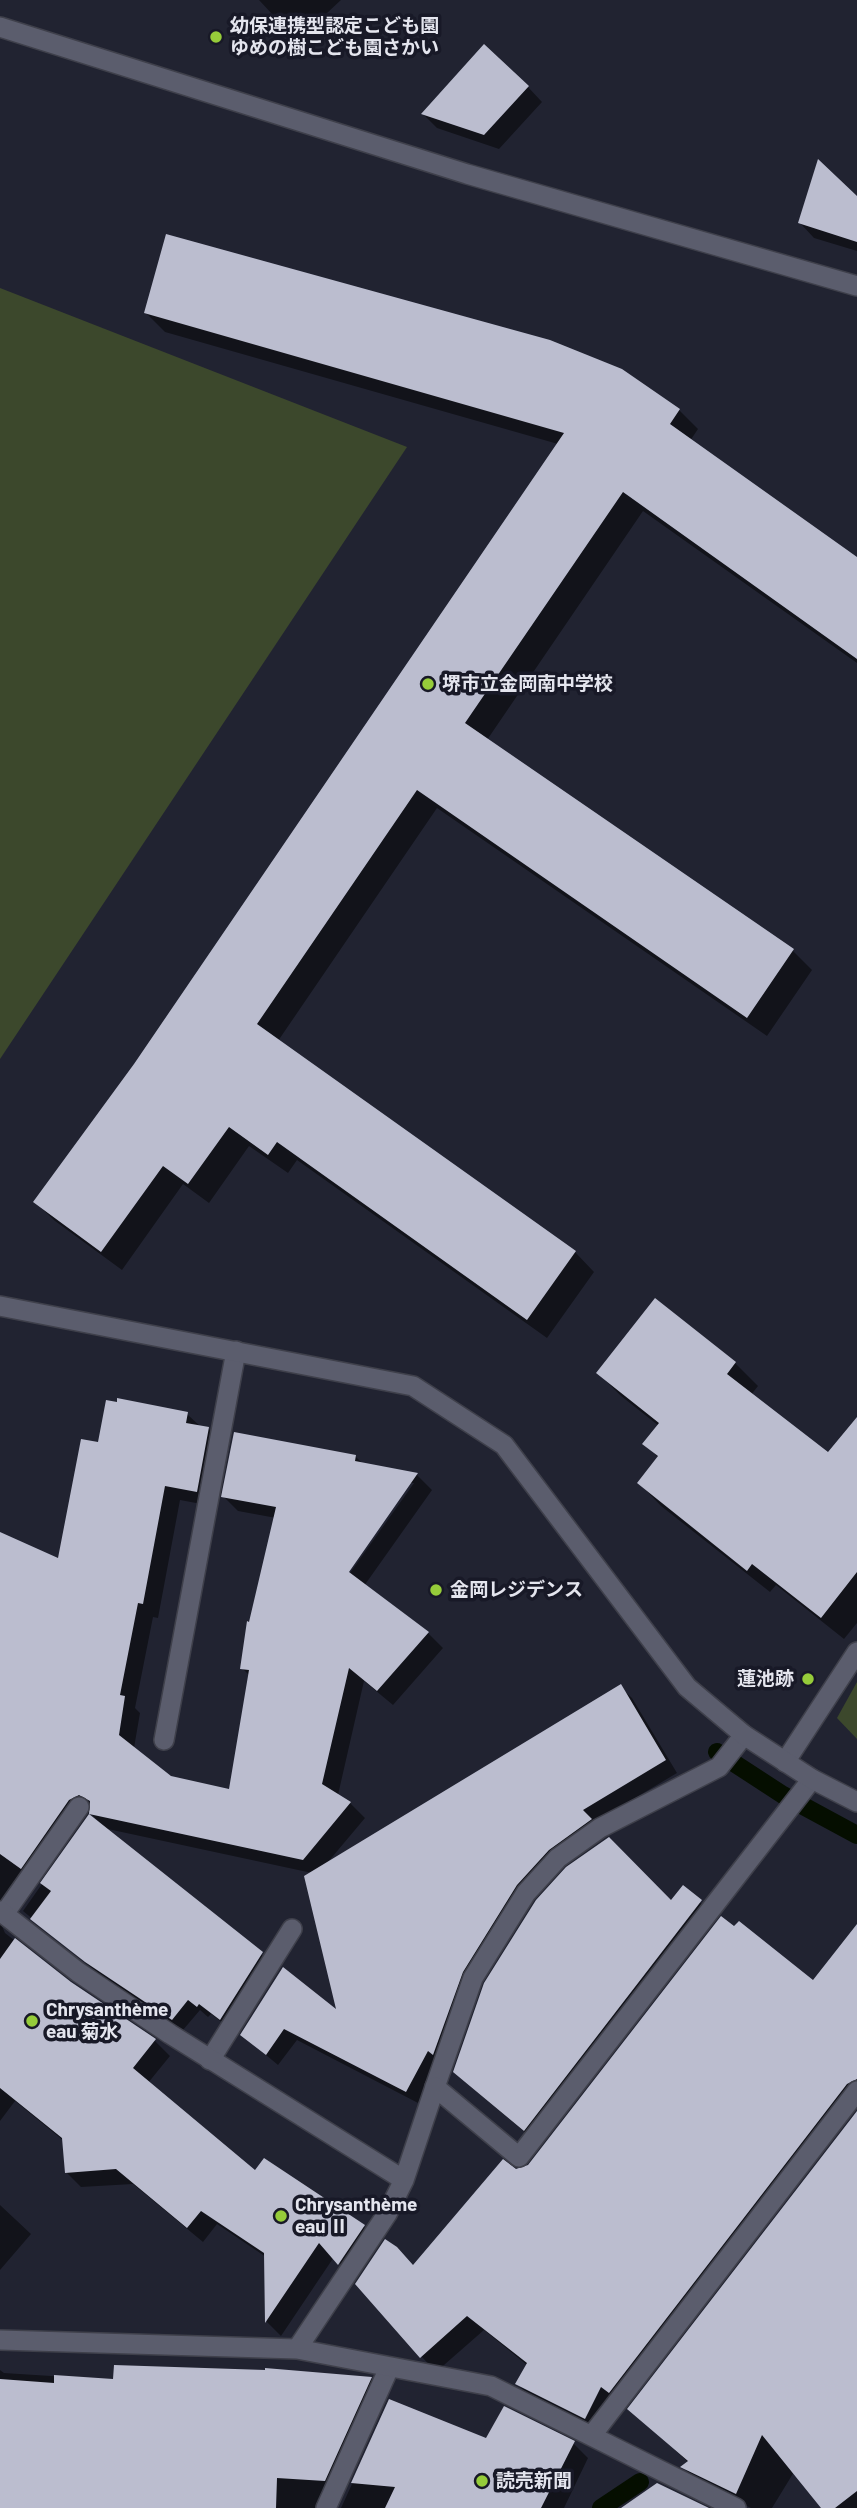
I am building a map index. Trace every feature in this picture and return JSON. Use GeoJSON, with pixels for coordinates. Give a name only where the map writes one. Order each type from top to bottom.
{"type":"FeatureCollection","features":[{"type":"Feature","properties":{"kind":"street"},"geometry":{"type":"LineString","coordinates":[[0,27],[467,174],[857,286]]}},
{"type":"Feature","properties":{"kind":"street"},"geometry":{"type":"LineString","coordinates":[[0,1306],[413,1386],[504,1445],[687,1687],[743,1737],[785,1762],[811,1782],[857,1802]]}},
{"type":"Feature","properties":{"kind":"street"},"geometry":{"type":"LineString","coordinates":[[164,1740],[236,1351]]}},
{"type":"Feature","properties":{"kind":"street"},"geometry":{"type":"LineString","coordinates":[[785,1762],[857,1652]]}},
{"type":"Feature","properties":{"kind":"street"},"geometry":{"type":"LineString","coordinates":[[297,2349],[387,2214],[404,2180],[473,1978],[526,1893],[558,1858],[600,1828],[719,1767],[743,1737]]}},
{"type":"Feature","properties":{"kind":"street"},"geometry":{"type":"LineString","coordinates":[[435,2087],[519,2157],[811,1782]]}},
{"type":"Feature","properties":{"kind":"street"},"geometry":{"type":"LineString","coordinates":[[79,1807],[2,1913],[78,1972],[210,2060],[404,2180]]}},
{"type":"Feature","properties":{"kind":"street"},"geometry":{"type":"LineString","coordinates":[[210,2060],[292,1929]]}},
{"type":"Feature","properties":{"kind":"street"},"geometry":{"type":"LineString","coordinates":[[592,2435],[857,2091]]}},
{"type":"Feature","properties":{"kind":"street"},"geometry":{"type":"LineString","coordinates":[[0,2341],[297,2349],[491,2386],[736,2508]]}},
{"type":"Feature","properties":{"kind":"street"},"geometry":{"type":"LineString","coordinates":[[326,2508],[389,2368]]}},
{"type":"Feature","properties":{"kind":"green space"},"geometry":{"type":"Polygon","coordinates":[[[0,288],[407,447],[0,1059],[0,288]]]}},
{"type":"Feature","properties":{"kind":"green space"},"geometry":{"type":"Polygon","coordinates":[[[857,1682],[857,1739],[837,1718],[857,1682]]]}},
{"type":"Feature","properties":{"kind":"building"},"geometry":{"type":"Polygon","coordinates":[[[484,44],[529,86],[484,135],[421,114],[484,44]]]}},
{"type":"Feature","properties":{"kind":"building"},"geometry":{"type":"Polygon","coordinates":[[[818,159],[857,196],[857,242],[798,223],[818,159]]]}},
{"type":"Feature","properties":{"kind":"building"},"geometry":{"type":"Polygon","coordinates":[[[166,234],[550,340],[622,369],[680,409],[670,424],[857,557],[857,659],[623,492],[465,723],[794,949],[747,1018],[417,790],[257,1024],[576,1251],[527,1320],[277,1142],[268,1155],[229,1127],[188,1184],[163,1166],[101,1252],[33,1202],[134,1064],[564,433],[144,313],[166,234]]]}},
{"type":"Feature","properties":{"kind":"building"},"geometry":{"type":"Polygon","coordinates":[[[655,1298],[736,1362],[727,1374],[828,1452],[857,1417],[857,1572],[821,1618],[752,1564],[747,1571],[637,1483],[658,1456],[642,1444],[659,1423],[596,1373],[655,1298]]]}},
{"type":"Feature","properties":{"kind":"building"},"geometry":{"type":"Polygon","coordinates":[[[117,1398],[188,1412],[186,1423],[209,1427],[197,1492],[165,1486],[143,1604],[138,1603],[120,1695],[125,1696],[119,1735],[171,1776],[229,1789],[249,1670],[240,1669],[247,1621],[249,1622],[276,1507],[221,1497],[234,1432],[356,1455],[355,1461],[418,1473],[349,1572],[429,1632],[377,1691],[349,1668],[322,1784],[351,1802],[303,1860],[89,1814],[90,1801],[79,1795],[69,1800],[21,1869],[0,1854],[0,1532],[58,1558],[81,1439],[98,1442],[106,1400],[117,1402],[117,1398]]]}},
{"type":"Feature","properties":{"kind":"building"},"geometry":{"type":"Polygon","coordinates":[[[621,1684],[666,1760],[583,1810],[592,1819],[549,1850],[517,1885],[463,1972],[433,2055],[428,2051],[406,2092],[284,2029],[266,2055],[240,2035],[283,1967],[336,2009],[304,1876],[621,1684]]]}},
{"type":"Feature","properties":{"kind":"building"},"geometry":{"type":"Polygon","coordinates":[[[89,1814],[263,1952],[220,2020],[199,2004],[197,2007],[188,2000],[172,2020],[85,1962],[30,1919],[51,1891],[40,1883],[89,1814]]]}},
{"type":"Feature","properties":{"kind":"building"},"geometry":{"type":"Polygon","coordinates":[[[609,1837],[671,1900],[683,1885],[702,1900],[524,2131],[453,2072],[484,1983],[536,1900],[566,1867],[609,1837]]]}},
{"type":"Feature","properties":{"kind":"building"},"geometry":{"type":"Polygon","coordinates":[[[721,1916],[734,1926],[739,1921],[813,1980],[857,1924],[857,2079],[847,2084],[609,2393],[601,2387],[585,2419],[515,2384],[527,2363],[467,2316],[420,2358],[355,2284],[385,2239],[397,2247],[413,2265],[503,2159],[516,2169],[528,2165],[721,1916]]]}},
{"type":"Feature","properties":{"kind":"building"},"geometry":{"type":"Polygon","coordinates":[[[15,1938],[71,1982],[156,2039],[133,2068],[255,2170],[264,2158],[365,2225],[338,2265],[319,2243],[265,2323],[264,2253],[201,2211],[187,2228],[116,2169],[65,2173],[62,2138],[0,2088],[0,1959],[15,1938]]]}},
{"type":"Feature","properties":{"kind":"building"},"geometry":{"type":"Polygon","coordinates":[[[857,2111],[857,2491],[835,2508],[821,2508],[762,2435],[736,2494],[680,2467],[688,2461],[627,2409],[857,2111]]]}},
{"type":"Feature","properties":{"kind":"building"},"geometry":{"type":"Polygon","coordinates":[[[114,2365],[265,2368],[372,2377],[325,2481],[277,2478],[276,2508],[0,2508],[0,2379],[54,2383],[54,2375],[113,2379],[114,2365]]]}},
{"type":"Feature","properties":{"kind":"building"},"geometry":{"type":"Polygon","coordinates":[[[389,2399],[486,2438],[504,2406],[575,2441],[541,2508],[385,2508],[395,2487],[351,2483],[389,2399]]]}},
{"type":"Feature","properties":{"kind":"building"},"geometry":{"type":"Polygon","coordinates":[[[657,2483],[709,2508],[621,2508],[657,2483]]]}},
{"type":"Feature","properties":{"kind":"waterway"},"geometry":{"type":"LineString","coordinates":[[717,1752],[783,1795],[857,1835]]}},
{"type":"Feature","properties":{"kind":"waterway"},"geometry":{"type":"LineString","coordinates":[[601,2508],[640,2482]]}},
{"type":"Feature","properties":{"kind":"place","name":"幼保連携型認定こども園 ゆめの樹こども園さかい"},"geometry":{"type":"Point","coordinates":[216,37]}},
{"type":"Feature","properties":{"kind":"place","name":"堺市立金岡南中学校"},"geometry":{"type":"Point","coordinates":[428,684]}},
{"type":"Feature","properties":{"kind":"place","name":"金岡レジデンス"},"geometry":{"type":"Point","coordinates":[436,1590]}},
{"type":"Feature","properties":{"kind":"place","name":"蓮池跡"},"geometry":{"type":"Point","coordinates":[808,1679]}},
{"type":"Feature","properties":{"kind":"place","name":"Chrysanthème eau 菊水"},"geometry":{"type":"Point","coordinates":[32,2021]}},
{"type":"Feature","properties":{"kind":"place","name":"Chrysanthème eau Ⅱ"},"geometry":{"type":"Point","coordinates":[281,2216]}},
{"type":"Feature","properties":{"kind":"place","name":"読売新聞"},"geometry":{"type":"Point","coordinates":[482,2481]}}]}
